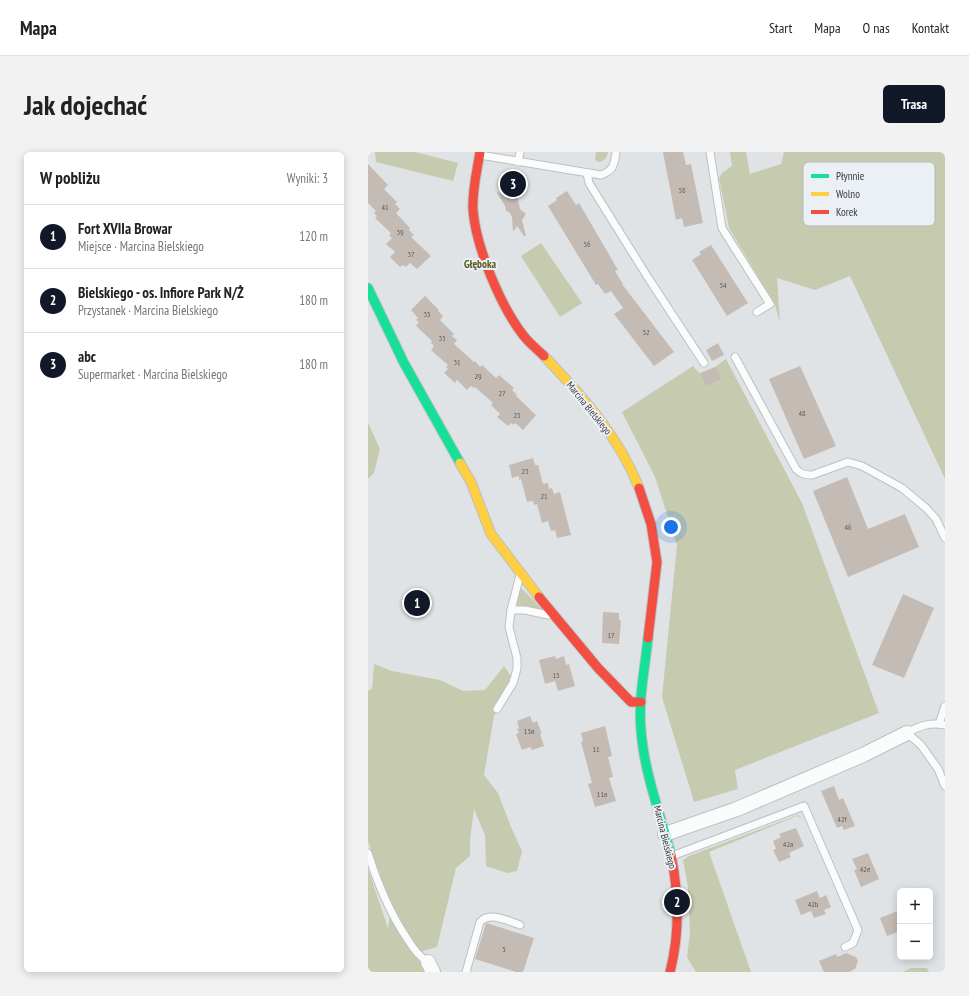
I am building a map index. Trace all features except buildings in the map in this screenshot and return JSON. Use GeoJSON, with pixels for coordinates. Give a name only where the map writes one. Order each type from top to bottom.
{"type":"FeatureCollection","features":[{"type":"Feature","properties":{"kind":"street","name":"Marcina Bielskiego"},"geometry":{"type":"LineString","coordinates":[[480,154],[473,190],[474,218],[487,267],[509,312],[523,334],[592,409],[612,437],[635,479],[651,524],[656,545],[657,562],[641,702],[641,729],[644,757],[671,856],[677,902],[678,922],[670,972]]}},
{"type":"Feature","properties":{"kind":"street"},"geometry":{"type":"LineString","coordinates":[[368,288],[404,363],[471,482],[491,534],[555,617],[598,668],[631,702],[641,702]]}},
{"type":"Feature","properties":{"kind":"street"},"geometry":{"type":"LineString","coordinates":[[665,834],[737,809],[863,755],[907,733]]}},
{"type":"Feature","properties":{"kind":"lane"},"geometry":{"type":"LineString","coordinates":[[518,162],[520,152]]}},
{"type":"Feature","properties":{"kind":"lane","name":"Marcina Bielskiego"},"geometry":{"type":"LineString","coordinates":[[480,154],[518,162],[601,174],[610,171],[614,164],[616,152]]}},
{"type":"Feature","properties":{"kind":"lane"},"geometry":{"type":"LineString","coordinates":[[710,152],[722,228],[770,304],[757,312]]}},
{"type":"Feature","properties":{"kind":"lane"},"geometry":{"type":"LineString","coordinates":[[587,173],[589,183],[704,363]]}},
{"type":"Feature","properties":{"kind":"lane"},"geometry":{"type":"LineString","coordinates":[[735,357],[796,469],[806,475],[812,475],[841,463],[848,462],[862,466],[902,488],[926,508],[936,519],[945,538]]}},
{"type":"Feature","properties":{"kind":"lane"},"geometry":{"type":"LineString","coordinates":[[497,709],[513,683],[517,668],[517,658],[509,627],[510,610],[521,573]]}},
{"type":"Feature","properties":{"kind":"lane"},"geometry":{"type":"LineString","coordinates":[[510,610],[525,610],[555,617]]}},
{"type":"Feature","properties":{"kind":"lane"},"geometry":{"type":"LineString","coordinates":[[945,706],[942,724],[921,725],[907,733],[921,745],[938,769],[945,786]]}},
{"type":"Feature","properties":{"kind":"lane"},"geometry":{"type":"LineString","coordinates":[[671,856],[804,806],[858,930],[853,943],[845,948]]}},
{"type":"Feature","properties":{"kind":"lane"},"geometry":{"type":"LineString","coordinates":[[368,853],[384,901],[413,948],[430,967]]}},
{"type":"Feature","properties":{"kind":"lane"},"geometry":{"type":"LineString","coordinates":[[468,972],[480,922],[484,918],[490,916],[520,925]]}},
{"type":"Feature","properties":{"kind":"green space"},"geometry":{"type":"Polygon","coordinates":[[[375,152],[415,152],[458,163],[453,181],[376,162],[375,152]]]}},
{"type":"Feature","properties":{"kind":"green space"},"geometry":{"type":"Polygon","coordinates":[[[596,152],[608,152],[605,159],[599,162],[595,160],[596,152]]]}},
{"type":"Feature","properties":{"kind":"green space"},"geometry":{"type":"Polygon","coordinates":[[[730,152],[746,152],[750,174],[781,164],[784,152],[945,152],[945,479],[850,276],[815,290],[777,278],[780,323],[775,305],[729,228],[719,178],[722,173],[732,166],[730,152]]]}},
{"type":"Feature","properties":{"kind":"green space"},"geometry":{"type":"Polygon","coordinates":[[[541,243],[582,303],[560,317],[521,256],[541,243]]]}},
{"type":"Feature","properties":{"kind":"green space"},"geometry":{"type":"Polygon","coordinates":[[[726,359],[802,503],[879,713],[735,770],[738,789],[694,802],[662,697],[677,545],[655,477],[622,412],[693,366],[699,373],[715,367],[726,359]]]}},
{"type":"Feature","properties":{"kind":"green space"},"geometry":{"type":"Polygon","coordinates":[[[368,423],[380,449],[374,473],[368,479],[368,423]]]}},
{"type":"Feature","properties":{"kind":"green space"},"geometry":{"type":"Polygon","coordinates":[[[521,588],[542,609],[515,605],[519,590],[521,588]]]}},
{"type":"Feature","properties":{"kind":"green space"},"geometry":{"type":"Polygon","coordinates":[[[374,664],[392,671],[440,680],[463,691],[485,690],[504,666],[511,676],[494,716],[484,775],[498,793],[522,851],[517,871],[507,873],[486,866],[485,835],[474,809],[470,839],[470,856],[456,868],[437,947],[423,951],[417,958],[425,972],[368,972],[368,869],[388,928],[391,908],[368,841],[368,691],[372,689],[374,664]]]}},
{"type":"Feature","properties":{"kind":"green space"},"geometry":{"type":"Polygon","coordinates":[[[798,815],[803,819],[797,816],[709,852],[751,972],[696,972],[687,957],[690,933],[688,887],[683,860],[689,856],[798,815]]]}},
{"type":"Feature","properties":{"kind":"green space"},"geometry":{"type":"Polygon","coordinates":[[[911,968],[927,968],[929,972],[903,972],[911,968]]]}},
{"type":"Feature","properties":{"kind":"traffic: fast"},"geometry":{"type":"LineString","coordinates":[[368,288],[404,363],[460,463]]}},
{"type":"Feature","properties":{"kind":"traffic: fast"},"geometry":{"type":"LineString","coordinates":[[648,638],[640,707],[641,730],[645,761],[671,855]]}},
{"type":"Feature","properties":{"kind":"traffic: slow"},"geometry":{"type":"LineString","coordinates":[[544,356],[572,386],[610,434],[631,469],[639,488]]}},
{"type":"Feature","properties":{"kind":"traffic: slow"},"geometry":{"type":"LineString","coordinates":[[460,463],[471,482],[491,534],[539,597]]}},
{"type":"Feature","properties":{"kind":"traffic: jam"},"geometry":{"type":"LineString","coordinates":[[480,152],[474,188],[473,210],[475,225],[484,258],[490,275],[514,323],[525,338],[544,356]]}},
{"type":"Feature","properties":{"kind":"traffic: jam"},"geometry":{"type":"LineString","coordinates":[[639,488],[651,524],[657,562],[648,638]]}},
{"type":"Feature","properties":{"kind":"traffic: jam"},"geometry":{"type":"LineString","coordinates":[[539,597],[598,668],[631,702],[641,702]]}},
{"type":"Feature","properties":{"kind":"traffic: jam"},"geometry":{"type":"LineString","coordinates":[[670,972],[676,943],[677,928],[676,884],[671,855]]}},
{"type":"Feature","properties":{"kind":"place","name":"abc"},"geometry":{"type":"Point","coordinates":[513,184]}},
{"type":"Feature","properties":{"kind":"place","name":"Fort XVIIa Browar"},"geometry":{"type":"Point","coordinates":[417,603]}},
{"type":"Feature","properties":{"kind":"place","name":"Bielskiego - os. Infiore Park N/Ż"},"geometry":{"type":"Point","coordinates":[677,902]}},
{"type":"Feature","properties":{"kind":"district","name":"Głęboka"},"geometry":{"type":"Point","coordinates":[480,264]}}]}
